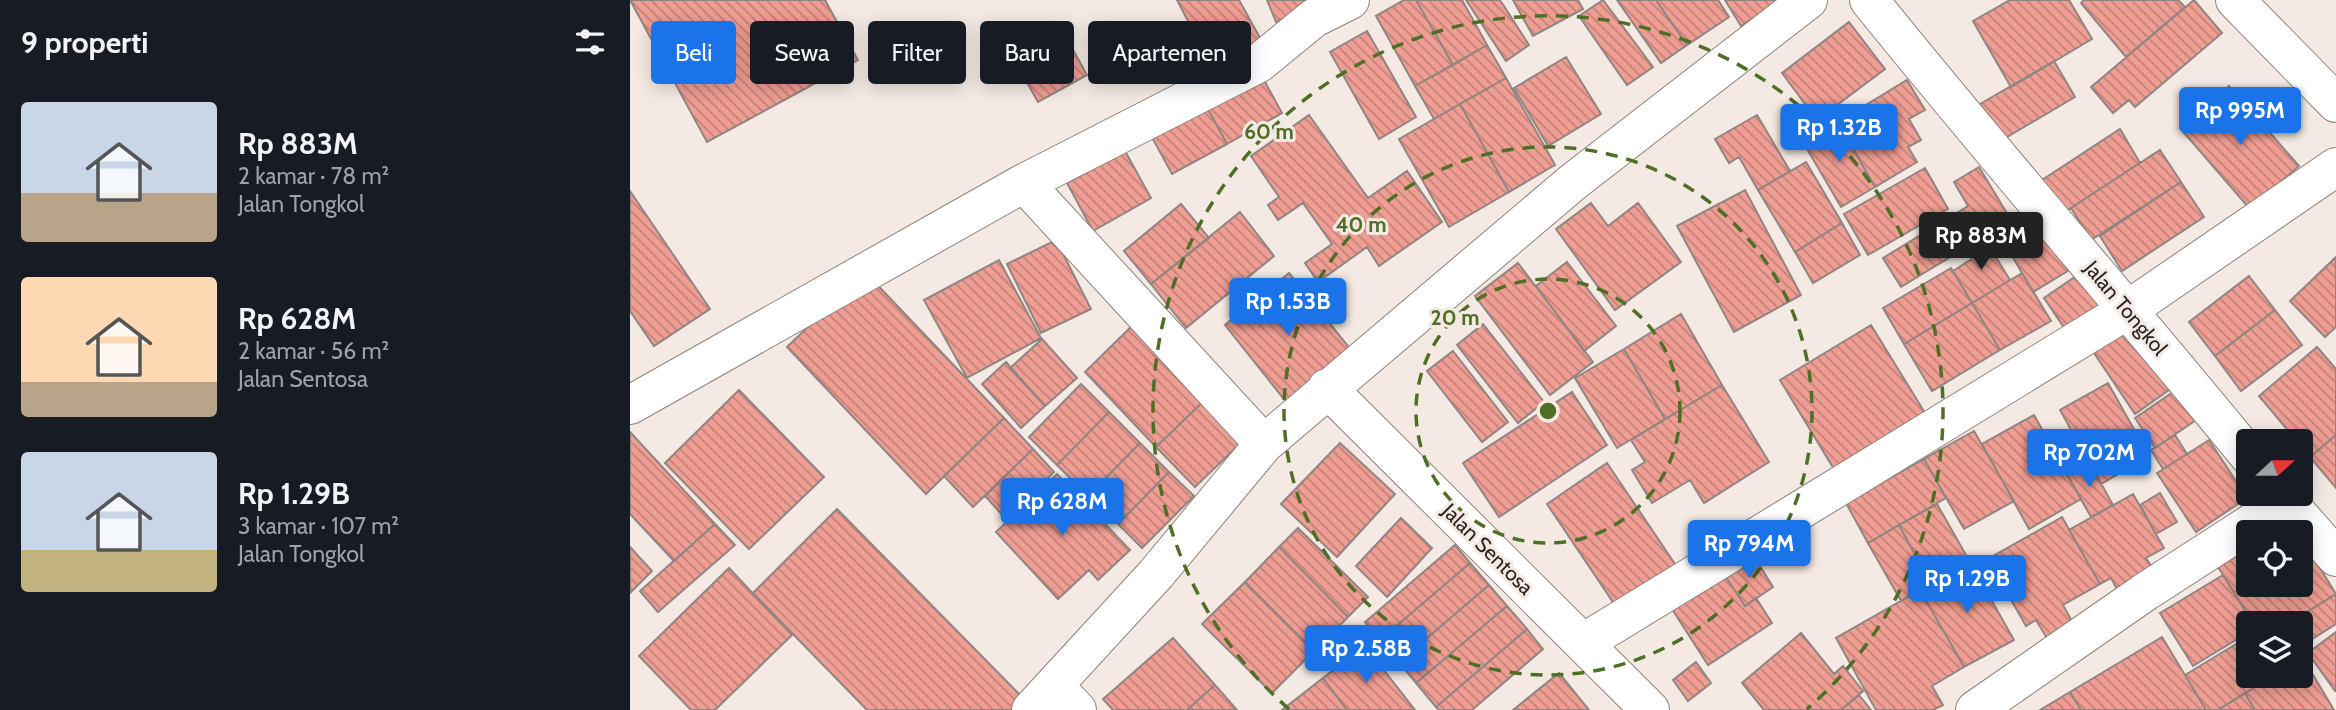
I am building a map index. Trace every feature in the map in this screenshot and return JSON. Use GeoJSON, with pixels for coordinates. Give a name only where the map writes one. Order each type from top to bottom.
{"type":"FeatureCollection","features":[{"type":"Feature","properties":{"kind":"street"},"geometry":{"type":"LineString","coordinates":[[630,405],[1024,183],[1259,63],[1314,18],[1350,0]]}},
{"type":"Feature","properties":{"kind":"street"},"geometry":{"type":"LineString","coordinates":[[1054,702],[1264,444],[1327,387],[1573,182],[1808,0]]}},
{"type":"Feature","properties":{"kind":"street","name":"Jalan Tongkol"},"geometry":{"type":"LineString","coordinates":[[1869,0],[2000,163],[2129,309],[2236,440]]}},
{"type":"Feature","properties":{"kind":"street"},"geometry":{"type":"LineString","coordinates":[[2235,0],[2336,103]]}},
{"type":"Feature","properties":{"kind":"street"},"geometry":{"type":"LineString","coordinates":[[1583,643],[2129,309],[2336,167]]}},
{"type":"Feature","properties":{"kind":"street"},"geometry":{"type":"LineString","coordinates":[[1024,183],[1264,444]]}},
{"type":"Feature","properties":{"kind":"street","name":"Jalan Sentosa"},"geometry":{"type":"LineString","coordinates":[[1327,387],[1650,710]]}},
{"type":"Feature","properties":{"kind":"street"},"geometry":{"type":"LineString","coordinates":[[1975,710],[2270,506]]}},
{"type":"Feature","properties":{"kind":"street"},"geometry":{"type":"LineString","coordinates":[[2291,506],[2336,557]]}},
{"type":"Feature","properties":{"kind":"building"},"geometry":{"type":"Polygon","coordinates":[[[630,0],[825,0],[837,21],[750,21],[750,84],[814,84],[707,142],[676,84],[736,84],[736,21],[651,21],[651,39],[630,0]]]}},
{"type":"Feature","properties":{"kind":"building"},"geometry":{"type":"Polygon","coordinates":[[[1177,0],[1239,0],[1251,21],[1188,21],[1177,0]]]}},
{"type":"Feature","properties":{"kind":"building"},"geometry":{"type":"Polygon","coordinates":[[[1267,0],[1328,0],[1276,22],[1267,0]]]}},
{"type":"Feature","properties":{"kind":"building"},"geometry":{"type":"Polygon","coordinates":[[[1404,0],[1416,0],[1453,65],[1415,86],[1376,16],[1404,0]]]}},
{"type":"Feature","properties":{"kind":"building"},"geometry":{"type":"Polygon","coordinates":[[[1416,0],[1462,0],[1487,45],[1453,65],[1416,0]]]}},
{"type":"Feature","properties":{"kind":"building"},"geometry":{"type":"Polygon","coordinates":[[[1466,0],[1500,0],[1529,45],[1506,61],[1466,0]]]}},
{"type":"Feature","properties":{"kind":"building"},"geometry":{"type":"Polygon","coordinates":[[[1513,0],[1578,0],[1583,9],[1533,36],[1513,0]]]}},
{"type":"Feature","properties":{"kind":"building"},"geometry":{"type":"Polygon","coordinates":[[[1603,0],[1653,67],[1627,85],[1579,16],[1603,0]]]}},
{"type":"Feature","properties":{"kind":"building"},"geometry":{"type":"Polygon","coordinates":[[[1617,0],[1656,0],[1687,45],[1661,63],[1617,0]]]}},
{"type":"Feature","properties":{"kind":"building"},"geometry":{"type":"Polygon","coordinates":[[[1656,0],[1718,0],[1729,17],[1687,45],[1656,0]]]}},
{"type":"Feature","properties":{"kind":"building"},"geometry":{"type":"Polygon","coordinates":[[[1725,0],[1777,0],[1778,2],[1741,26],[1725,0]]]}},
{"type":"Feature","properties":{"kind":"building"},"geometry":{"type":"Polygon","coordinates":[[[2010,0],[2069,0],[2092,39],[2011,87],[1973,21],[2010,0]]]}},
{"type":"Feature","properties":{"kind":"building"},"geometry":{"type":"Polygon","coordinates":[[[2084,0],[2178,0],[2185,7],[2126,57],[2081,3],[2084,0]]]}},
{"type":"Feature","properties":{"kind":"building"},"geometry":{"type":"Polygon","coordinates":[[[2194,0],[2222,33],[2135,107],[2129,100],[2113,113],[2091,87],[2194,0]]]}},
{"type":"Feature","properties":{"kind":"building"},"geometry":{"type":"Polygon","coordinates":[[[1251,22],[1264,45],[1251,52],[1251,22]]]}},
{"type":"Feature","properties":{"kind":"building"},"geometry":{"type":"Polygon","coordinates":[[[1849,22],[1885,69],[1817,120],[1782,73],[1849,22]]]}},
{"type":"Feature","properties":{"kind":"building"},"geometry":{"type":"Polygon","coordinates":[[[1367,31],[1416,117],[1379,139],[1330,52],[1367,31]]]}},
{"type":"Feature","properties":{"kind":"building"},"geometry":{"type":"Polygon","coordinates":[[[1487,45],[1506,78],[1434,119],[1415,86],[1487,45]]]}},
{"type":"Feature","properties":{"kind":"building"},"geometry":{"type":"Polygon","coordinates":[[[1074,51],[1087,75],[1074,82],[1074,51]]]}},
{"type":"Feature","properties":{"kind":"building"},"geometry":{"type":"Polygon","coordinates":[[[1566,57],[1601,114],[1548,146],[1514,88],[1566,57]]]}},
{"type":"Feature","properties":{"kind":"building"},"geometry":{"type":"Polygon","coordinates":[[[2054,61],[2075,97],[2002,140],[1980,104],[2054,61]]]}},
{"type":"Feature","properties":{"kind":"building"},"geometry":{"type":"Polygon","coordinates":[[[1259,71],[1282,113],[1227,144],[1204,102],[1236,84],[1251,84],[1251,76],[1259,71]]]}},
{"type":"Feature","properties":{"kind":"building"},"geometry":{"type":"Polygon","coordinates":[[[1506,78],[1555,165],[1509,192],[1460,104],[1506,78]]]}},
{"type":"Feature","properties":{"kind":"building"},"geometry":{"type":"Polygon","coordinates":[[[1907,80],[1925,110],[1909,119],[1921,140],[1908,147],[1917,162],[1875,187],[1838,122],[1907,80]]]}},
{"type":"Feature","properties":{"kind":"building"},"geometry":{"type":"Polygon","coordinates":[[[1028,84],[1071,84],[1038,102],[1028,84]]]}},
{"type":"Feature","properties":{"kind":"building"},"geometry":{"type":"Polygon","coordinates":[[[2229,86],[2299,166],[2250,209],[2180,128],[2229,86]]]}},
{"type":"Feature","properties":{"kind":"building"},"geometry":{"type":"Polygon","coordinates":[[[1204,102],[1227,144],[1172,174],[1149,132],[1204,102]]]}},
{"type":"Feature","properties":{"kind":"building"},"geometry":{"type":"Polygon","coordinates":[[[1460,104],[1509,192],[1449,227],[1399,139],[1460,104]]]}},
{"type":"Feature","properties":{"kind":"building"},"geometry":{"type":"Polygon","coordinates":[[[1309,115],[1368,198],[1407,171],[1442,222],[1379,266],[1367,247],[1318,282],[1305,263],[1332,244],[1303,203],[1278,220],[1268,205],[1279,197],[1251,156],[1309,115]]]}},
{"type":"Feature","properties":{"kind":"building"},"geometry":{"type":"Polygon","coordinates":[[[1757,115],[1790,171],[1758,190],[1739,157],[1729,163],[1715,139],[1757,115]]]}},
{"type":"Feature","properties":{"kind":"building"},"geometry":{"type":"Polygon","coordinates":[[[1838,122],[1875,187],[1841,207],[1803,142],[1838,122]]]}},
{"type":"Feature","properties":{"kind":"building"},"geometry":{"type":"Polygon","coordinates":[[[2120,129],[2140,163],[2063,213],[2042,180],[2120,129]]]}},
{"type":"Feature","properties":{"kind":"building"},"geometry":{"type":"Polygon","coordinates":[[[2160,150],[2181,182],[2091,240],[2071,208],[2160,150]]]}},
{"type":"Feature","properties":{"kind":"building"},"geometry":{"type":"Polygon","coordinates":[[[1125,151],[1151,198],[1093,231],[1067,183],[1125,151]]]}},
{"type":"Feature","properties":{"kind":"building"},"geometry":{"type":"Polygon","coordinates":[[[1806,162],[1842,223],[1795,252],[1758,190],[1806,162]]]}},
{"type":"Feature","properties":{"kind":"building"},"geometry":{"type":"Polygon","coordinates":[[[1979,167],[2011,220],[1901,287],[1883,258],[1968,206],[1954,182],[1979,167]]]}},
{"type":"Feature","properties":{"kind":"building"},"geometry":{"type":"Polygon","coordinates":[[[1925,168],[1948,209],[1868,255],[1844,214],[1925,168]]]}},
{"type":"Feature","properties":{"kind":"building"},"geometry":{"type":"Polygon","coordinates":[[[2181,182],[2204,217],[2122,271],[2100,236],[2181,182]]]}},
{"type":"Feature","properties":{"kind":"building"},"geometry":{"type":"Polygon","coordinates":[[[1745,190],[1801,295],[1734,332],[1677,226],[1745,190]]]}},
{"type":"Feature","properties":{"kind":"building"},"geometry":{"type":"Polygon","coordinates":[[[630,191],[710,309],[654,346],[630,311],[630,191]]]}},
{"type":"Feature","properties":{"kind":"building"},"geometry":{"type":"Polygon","coordinates":[[[1591,203],[1608,226],[1638,203],[1681,262],[1615,310],[1556,229],[1591,203]]]}},
{"type":"Feature","properties":{"kind":"building"},"geometry":{"type":"Polygon","coordinates":[[[1181,204],[1209,238],[1151,284],[1124,251],[1181,204]]]}},
{"type":"Feature","properties":{"kind":"building"},"geometry":{"type":"Polygon","coordinates":[[[1240,212],[1274,256],[1186,328],[1151,284],[1240,212]]]}},
{"type":"Feature","properties":{"kind":"building"},"geometry":{"type":"Polygon","coordinates":[[[2038,212],[2071,269],[2033,292],[2000,235],[2038,212]]]}},
{"type":"Feature","properties":{"kind":"building"},"geometry":{"type":"Polygon","coordinates":[[[1842,223],[1860,255],[1813,283],[1795,252],[1842,223]]]}},
{"type":"Feature","properties":{"kind":"building"},"geometry":{"type":"Polygon","coordinates":[[[1984,238],[2010,280],[1972,303],[1953,271],[1973,258],[1967,248],[1984,238]]]}},
{"type":"Feature","properties":{"kind":"building"},"geometry":{"type":"Polygon","coordinates":[[[1056,240],[1091,309],[1041,333],[1007,264],[1056,240]]]}},
{"type":"Feature","properties":{"kind":"building"},"geometry":{"type":"Polygon","coordinates":[[[2336,257],[2336,327],[2325,337],[2290,301],[2336,257]]]}},
{"type":"Feature","properties":{"kind":"building"},"geometry":{"type":"Polygon","coordinates":[[[999,260],[1041,338],[967,378],[924,300],[999,260]]]}},
{"type":"Feature","properties":{"kind":"building"},"geometry":{"type":"Polygon","coordinates":[[[1567,262],[1616,326],[1584,351],[1536,286],[1567,262]]]}},
{"type":"Feature","properties":{"kind":"building"},"geometry":{"type":"Polygon","coordinates":[[[1518,263],[1593,362],[1550,395],[1475,296],[1518,263]]]}},
{"type":"Feature","properties":{"kind":"building"},"geometry":{"type":"Polygon","coordinates":[[[1951,268],[1972,303],[1904,344],[1883,308],[1951,268]]]}},
{"type":"Feature","properties":{"kind":"building"},"geometry":{"type":"Polygon","coordinates":[[[2085,270],[2106,300],[2065,329],[2044,298],[2085,270]]]}},
{"type":"Feature","properties":{"kind":"building"},"geometry":{"type":"Polygon","coordinates":[[[865,272],[1004,418],[926,494],[787,347],[865,272]]]}},
{"type":"Feature","properties":{"kind":"building"},"geometry":{"type":"Polygon","coordinates":[[[1289,273],[1352,351],[1287,403],[1225,325],[1289,273]]]}},
{"type":"Feature","properties":{"kind":"building"},"geometry":{"type":"Polygon","coordinates":[[[2022,273],[2051,321],[2000,350],[1972,303],[2022,273]]]}},
{"type":"Feature","properties":{"kind":"building"},"geometry":{"type":"Polygon","coordinates":[[[2249,276],[2275,310],[2215,356],[2189,322],[2249,276]]]}},
{"type":"Feature","properties":{"kind":"building"},"geometry":{"type":"Polygon","coordinates":[[[1972,303],[2000,350],[1932,391],[1904,344],[1972,303]]]}},
{"type":"Feature","properties":{"kind":"building"},"geometry":{"type":"Polygon","coordinates":[[[2275,310],[2302,345],[2241,391],[2215,356],[2275,310]]]}},
{"type":"Feature","properties":{"kind":"building"},"geometry":{"type":"Polygon","coordinates":[[[1681,314],[1722,385],[1665,419],[1624,349],[1681,314]]]}},
{"type":"Feature","properties":{"kind":"building"},"geometry":{"type":"Polygon","coordinates":[[[1138,320],[1209,396],[1156,447],[1085,372],[1138,320]]]}},
{"type":"Feature","properties":{"kind":"building"},"geometry":{"type":"Polygon","coordinates":[[[1483,324],[1544,402],[1518,423],[1457,345],[1483,324]]]}},
{"type":"Feature","properties":{"kind":"building"},"geometry":{"type":"Polygon","coordinates":[[[1871,325],[1925,413],[1834,469],[1780,380],[1871,325]]]}},
{"type":"Feature","properties":{"kind":"building"},"geometry":{"type":"Polygon","coordinates":[[[2126,327],[2169,390],[2135,414],[2092,350],[2126,327]]]}},
{"type":"Feature","properties":{"kind":"building"},"geometry":{"type":"Polygon","coordinates":[[[1042,339],[1077,378],[1045,406],[1010,368],[1042,339]]]}},
{"type":"Feature","properties":{"kind":"building"},"geometry":{"type":"Polygon","coordinates":[[[2317,347],[2336,369],[2336,435],[2314,454],[2314,429],[2287,429],[2259,396],[2317,347]]]}},
{"type":"Feature","properties":{"kind":"building"},"geometry":{"type":"Polygon","coordinates":[[[1624,349],[1665,419],[1617,448],[1575,378],[1624,349]]]}},
{"type":"Feature","properties":{"kind":"building"},"geometry":{"type":"Polygon","coordinates":[[[1453,351],[1508,422],[1482,442],[1427,371],[1453,351]]]}},
{"type":"Feature","properties":{"kind":"building"},"geometry":{"type":"Polygon","coordinates":[[[1006,362],[1045,406],[1021,428],[982,384],[1006,362]]]}},
{"type":"Feature","properties":{"kind":"building"},"geometry":{"type":"Polygon","coordinates":[[[2108,383],[2149,456],[2101,484],[2060,410],[2108,383]]]}},
{"type":"Feature","properties":{"kind":"building"},"geometry":{"type":"Polygon","coordinates":[[[1081,384],[1109,412],[1057,465],[1029,437],[1081,384]]]}},
{"type":"Feature","properties":{"kind":"building"},"geometry":{"type":"Polygon","coordinates":[[[1722,385],[1769,462],[1704,503],[1690,480],[1652,503],[1632,470],[1645,462],[1631,440],[1722,385]]]}},
{"type":"Feature","properties":{"kind":"building"},"geometry":{"type":"Polygon","coordinates":[[[2179,388],[2199,418],[2155,448],[2135,418],[2179,388]]]}},
{"type":"Feature","properties":{"kind":"building"},"geometry":{"type":"Polygon","coordinates":[[[739,390],[824,477],[749,549],[665,463],[739,390]]]}},
{"type":"Feature","properties":{"kind":"building"},"geometry":{"type":"Polygon","coordinates":[[[1572,392],[1607,445],[1499,517],[1463,463],[1572,392]]]}},
{"type":"Feature","properties":{"kind":"building"},"geometry":{"type":"Polygon","coordinates":[[[1209,396],[1248,436],[1195,487],[1156,447],[1209,396]]]}},
{"type":"Feature","properties":{"kind":"building"},"geometry":{"type":"Polygon","coordinates":[[[1109,412],[1140,443],[1088,496],[1057,465],[1109,412]]]}},
{"type":"Feature","properties":{"kind":"building"},"geometry":{"type":"Polygon","coordinates":[[[2034,415],[2081,499],[2029,529],[1982,444],[2034,415]]]}},
{"type":"Feature","properties":{"kind":"building"},"geometry":{"type":"Polygon","coordinates":[[[1004,418],[1033,449],[973,507],[944,476],[1004,418]]]}},
{"type":"Feature","properties":{"kind":"building"},"geometry":{"type":"Polygon","coordinates":[[[1974,431],[2014,501],[1964,529],[1924,459],[1974,431]]]}},
{"type":"Feature","properties":{"kind":"building"},"geometry":{"type":"Polygon","coordinates":[[[630,432],[715,524],[674,561],[630,514],[630,432]]]}},
{"type":"Feature","properties":{"kind":"building"},"geometry":{"type":"Polygon","coordinates":[[[2175,435],[2187,454],[2163,469],[2151,450],[2175,435]]]}},
{"type":"Feature","properties":{"kind":"building"},"geometry":{"type":"Polygon","coordinates":[[[2336,435],[2336,488],[2314,462],[2314,454],[2336,435]]]}},
{"type":"Feature","properties":{"kind":"building"},"geometry":{"type":"Polygon","coordinates":[[[2209,440],[2236,481],[2236,505],[2196,532],[2157,473],[2209,440]]]}},
{"type":"Feature","properties":{"kind":"building"},"geometry":{"type":"Polygon","coordinates":[[[1140,443],[1169,472],[1118,524],[1088,496],[1140,443]]]}},
{"type":"Feature","properties":{"kind":"building"},"geometry":{"type":"Polygon","coordinates":[[[1340,443],[1395,494],[1337,557],[1281,504],[1340,443]]]}},
{"type":"Feature","properties":{"kind":"building"},"geometry":{"type":"Polygon","coordinates":[[[1033,449],[1054,472],[1006,519],[985,496],[1033,449]]]}},
{"type":"Feature","properties":{"kind":"building"},"geometry":{"type":"Polygon","coordinates":[[[1924,459],[1946,498],[1868,543],[1846,503],[1924,459]]]}},
{"type":"Feature","properties":{"kind":"building"},"geometry":{"type":"Polygon","coordinates":[[[2088,460],[2113,505],[2091,517],[2066,473],[2088,460]]]}},
{"type":"Feature","properties":{"kind":"building"},"geometry":{"type":"Polygon","coordinates":[[[1607,463],[1679,570],[1619,611],[1547,504],[1607,463]]]}},
{"type":"Feature","properties":{"kind":"building"},"geometry":{"type":"Polygon","coordinates":[[[1169,472],[1194,496],[1142,548],[1118,524],[1169,472]]]}},
{"type":"Feature","properties":{"kind":"building"},"geometry":{"type":"Polygon","coordinates":[[[1057,474],[1130,550],[1098,580],[1089,570],[1058,599],[996,532],[1057,474]]]}},
{"type":"Feature","properties":{"kind":"building"},"geometry":{"type":"Polygon","coordinates":[[[2160,493],[2177,522],[2156,534],[2140,505],[2160,493]]]}},
{"type":"Feature","properties":{"kind":"building"},"geometry":{"type":"Polygon","coordinates":[[[2133,494],[2164,548],[2146,558],[2154,571],[2118,591],[2111,578],[2100,584],[2069,530],[2133,494]]]}},
{"type":"Feature","properties":{"kind":"building"},"geometry":{"type":"Polygon","coordinates":[[[1937,504],[1970,562],[1931,584],[1899,525],[1937,504]]]}},
{"type":"Feature","properties":{"kind":"building"},"geometry":{"type":"Polygon","coordinates":[[[837,509],[1029,704],[1022,710],[867,710],[753,593],[837,509]]]}},
{"type":"Feature","properties":{"kind":"building"},"geometry":{"type":"Polygon","coordinates":[[[2062,517],[2100,584],[2063,605],[2074,625],[2048,640],[2036,620],[2026,626],[1988,559],[2062,517]]]}},
{"type":"Feature","properties":{"kind":"building"},"geometry":{"type":"Polygon","coordinates":[[[1401,518],[1432,548],[1387,597],[1356,566],[1401,518]]]}},
{"type":"Feature","properties":{"kind":"building"},"geometry":{"type":"Polygon","coordinates":[[[715,524],[735,545],[658,612],[640,591],[715,524]]]}},
{"type":"Feature","properties":{"kind":"building"},"geometry":{"type":"Polygon","coordinates":[[[1899,525],[1931,584],[1901,601],[1868,543],[1899,525]]]}},
{"type":"Feature","properties":{"kind":"building"},"geometry":{"type":"Polygon","coordinates":[[[1298,528],[1368,597],[1348,617],[1279,547],[1298,528]]]}},
{"type":"Feature","properties":{"kind":"building"},"geometry":{"type":"Polygon","coordinates":[[[1455,545],[1470,563],[1380,640],[1365,622],[1455,545]]]}},
{"type":"Feature","properties":{"kind":"building"},"geometry":{"type":"Polygon","coordinates":[[[630,547],[652,571],[630,593],[630,547]]]}},
{"type":"Feature","properties":{"kind":"building"},"geometry":{"type":"Polygon","coordinates":[[[1279,547],[1348,617],[1314,651],[1245,582],[1279,547]]]}},
{"type":"Feature","properties":{"kind":"building"},"geometry":{"type":"Polygon","coordinates":[[[1753,555],[1773,587],[1745,606],[1724,574],[1753,555]]]}},
{"type":"Feature","properties":{"kind":"building"},"geometry":{"type":"Polygon","coordinates":[[[2236,556],[2236,591],[2234,592],[2218,567],[2236,556]]]}},
{"type":"Feature","properties":{"kind":"building"},"geometry":{"type":"Polygon","coordinates":[[[2313,557],[2336,594],[2308,611],[2246,611],[2237,597],[2313,597],[2313,557]]]}},
{"type":"Feature","properties":{"kind":"building"},"geometry":{"type":"Polygon","coordinates":[[[1970,562],[2014,640],[1964,667],[1920,590],[1970,562]]]}},
{"type":"Feature","properties":{"kind":"building"},"geometry":{"type":"Polygon","coordinates":[[[1470,563],[1489,585],[1399,662],[1380,640],[1470,563]]]}},
{"type":"Feature","properties":{"kind":"building"},"geometry":{"type":"Polygon","coordinates":[[[729,568],[792,635],[715,710],[691,710],[639,656],[729,568]]]}},
{"type":"Feature","properties":{"kind":"building"},"geometry":{"type":"Polygon","coordinates":[[[1724,574],[1745,606],[1756,598],[1772,623],[1708,665],[1672,609],[1724,574]]]}},
{"type":"Feature","properties":{"kind":"building"},"geometry":{"type":"Polygon","coordinates":[[[2223,575],[2246,611],[2236,611],[2236,640],[2193,666],[2160,613],[2223,575]]]}},
{"type":"Feature","properties":{"kind":"building"},"geometry":{"type":"Polygon","coordinates":[[[1245,582],[1314,651],[1272,693],[1202,624],[1245,582]]]}},
{"type":"Feature","properties":{"kind":"building"},"geometry":{"type":"Polygon","coordinates":[[[1489,585],[1507,606],[1416,683],[1399,662],[1489,585]]]}},
{"type":"Feature","properties":{"kind":"building"},"geometry":{"type":"Polygon","coordinates":[[[1920,590],[1964,667],[1932,686],[1943,705],[1933,710],[1876,710],[1836,638],[1920,590]]]}},
{"type":"Feature","properties":{"kind":"building"},"geometry":{"type":"Polygon","coordinates":[[[2336,594],[2336,624],[2313,638],[2313,611],[2308,611],[2336,594]]]}},
{"type":"Feature","properties":{"kind":"building"},"geometry":{"type":"Polygon","coordinates":[[[1507,606],[1527,629],[1436,707],[1416,683],[1507,606]]]}},
{"type":"Feature","properties":{"kind":"building"},"geometry":{"type":"Polygon","coordinates":[[[1527,629],[1543,649],[1472,710],[1439,710],[1436,707],[1527,629]]]}},
{"type":"Feature","properties":{"kind":"building"},"geometry":{"type":"Polygon","coordinates":[[[2336,632],[2335,691],[2313,660],[2313,649],[2336,632]]]}},
{"type":"Feature","properties":{"kind":"building"},"geometry":{"type":"Polygon","coordinates":[[[1801,633],[1834,674],[1843,666],[1863,691],[1841,710],[1764,710],[1742,683],[1801,633]]]}},
{"type":"Feature","properties":{"kind":"building"},"geometry":{"type":"Polygon","coordinates":[[[2162,637],[2206,710],[2081,710],[2070,692],[2162,637]]]}},
{"type":"Feature","properties":{"kind":"building"},"geometry":{"type":"Polygon","coordinates":[[[1173,638],[1215,685],[1187,710],[1113,710],[1103,699],[1173,638]]]}},
{"type":"Feature","properties":{"kind":"building"},"geometry":{"type":"Polygon","coordinates":[[[2236,644],[2236,688],[2254,688],[2218,710],[2206,710],[2185,675],[2236,644]]]}},
{"type":"Feature","properties":{"kind":"building"},"geometry":{"type":"Polygon","coordinates":[[[1365,646],[1415,710],[1347,710],[1323,678],[1365,646]]]}},
{"type":"Feature","properties":{"kind":"building"},"geometry":{"type":"Polygon","coordinates":[[[1696,662],[1711,683],[1688,701],[1673,680],[1696,662]]]}},
{"type":"Feature","properties":{"kind":"building"},"geometry":{"type":"Polygon","coordinates":[[[1559,673],[1589,710],[1513,710],[1559,673]]]}},
{"type":"Feature","properties":{"kind":"building"},"geometry":{"type":"Polygon","coordinates":[[[2313,675],[2334,710],[2255,710],[2245,693],[2254,688],[2313,688],[2313,675]]]}},
{"type":"Feature","properties":{"kind":"building"},"geometry":{"type":"Polygon","coordinates":[[[1323,678],[1347,710],[1282,710],[1323,678]]]}},
{"type":"Feature","properties":{"kind":"building"},"geometry":{"type":"Polygon","coordinates":[[[1215,685],[1237,710],[1187,710],[1215,685]]]}},
{"type":"Feature","properties":{"kind":"building"},"geometry":{"type":"Polygon","coordinates":[[[2070,692],[2081,710],[2040,710],[2070,692]]]}},
{"type":"Feature","properties":{"kind":"building"},"geometry":{"type":"Polygon","coordinates":[[[2245,693],[2255,710],[2218,710],[2245,693]]]}},
{"type":"Feature","properties":{"kind":"building"},"geometry":{"type":"Polygon","coordinates":[[[1859,695],[1871,710],[1841,710],[1859,695]]]}}]}
